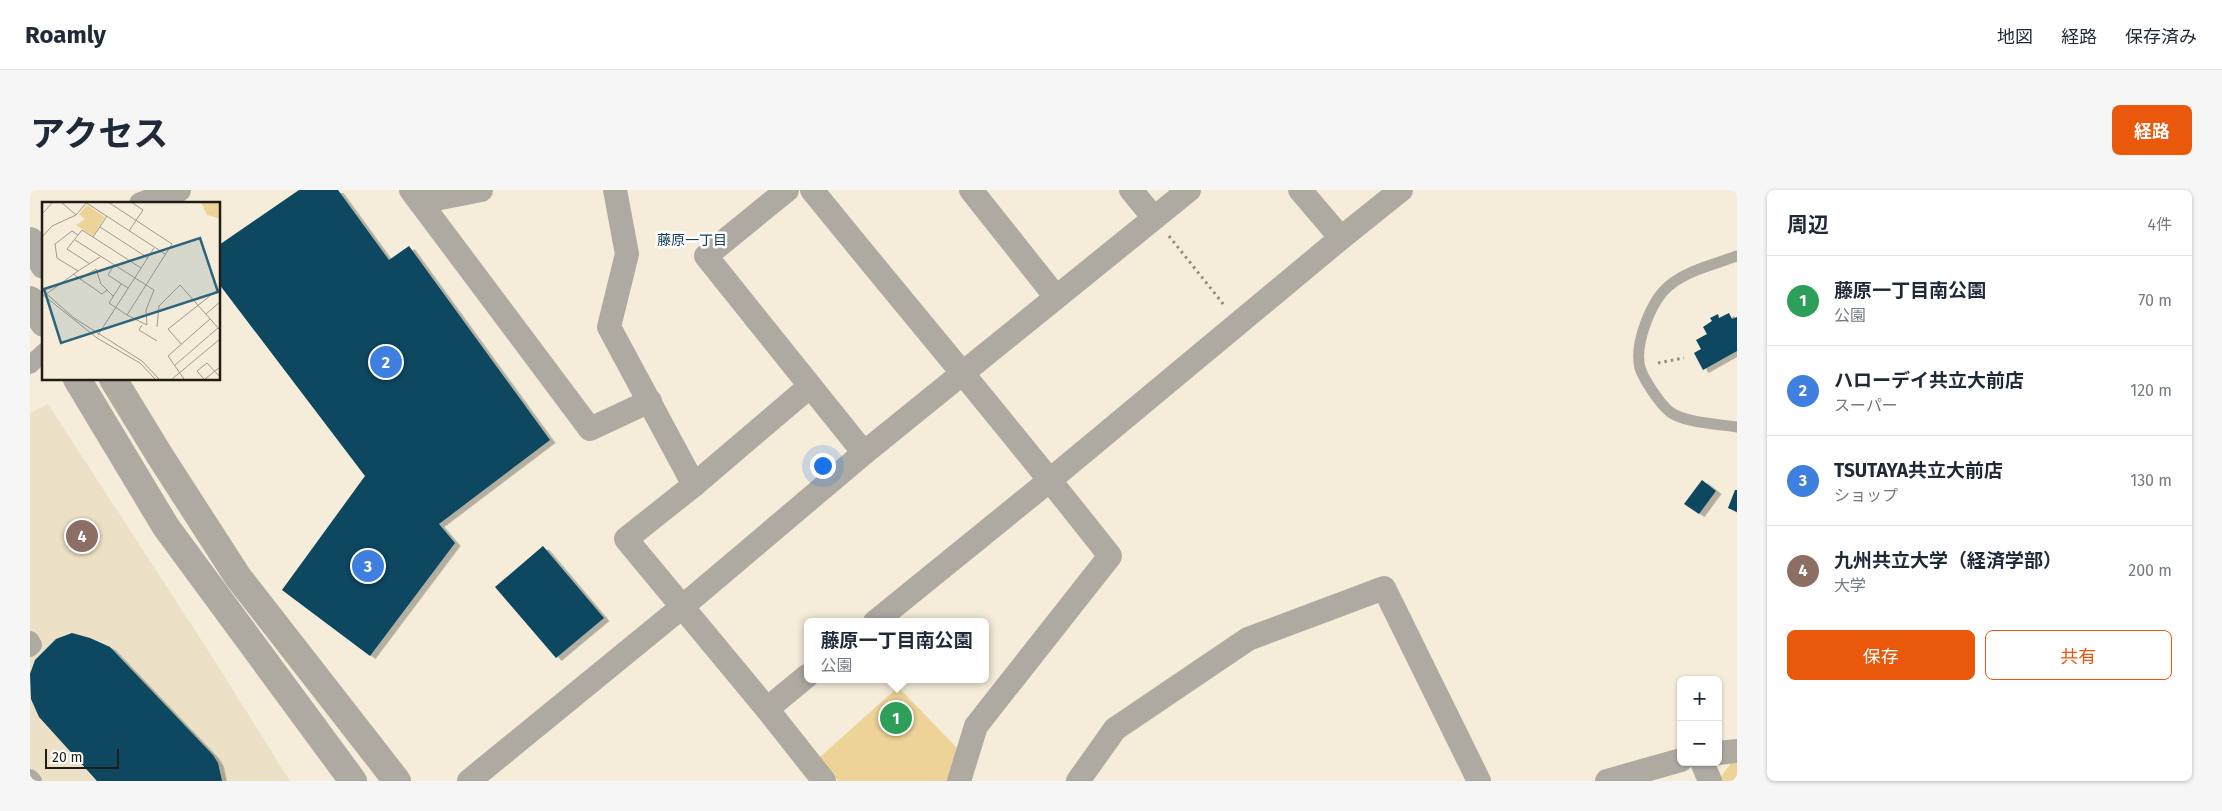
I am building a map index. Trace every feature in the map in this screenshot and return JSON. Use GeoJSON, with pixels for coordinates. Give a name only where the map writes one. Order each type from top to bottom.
{"type":"FeatureCollection","features":[{"type":"Feature","properties":{"kind":"street"},"geometry":{"type":"LineString","coordinates":[[146,202],[179,190]]}},
{"type":"Feature","properties":{"kind":"street"},"geometry":{"type":"LineString","coordinates":[[415,196],[481,190]]}},
{"type":"Feature","properties":{"kind":"street"},"geometry":{"type":"LineString","coordinates":[[615,190],[626,254],[610,327],[694,484]]}},
{"type":"Feature","properties":{"kind":"street"},"geometry":{"type":"LineString","coordinates":[[787,190],[706,256],[809,387],[864,453]]}},
{"type":"Feature","properties":{"kind":"street"},"geometry":{"type":"LineString","coordinates":[[812,190],[1110,556],[976,726],[959,781]]}},
{"type":"Feature","properties":{"kind":"street"},"geometry":{"type":"LineString","coordinates":[[971,190],[1056,297]]}},
{"type":"Feature","properties":{"kind":"street"},"geometry":{"type":"LineString","coordinates":[[1131,190],[1154,218]]}},
{"type":"Feature","properties":{"kind":"street"},"geometry":{"type":"LineString","coordinates":[[469,781],[682,607],[864,453],[1189,190]]}},
{"type":"Feature","properties":{"kind":"street"},"geometry":{"type":"LineString","coordinates":[[1300,190],[1341,238]]}},
{"type":"Feature","properties":{"kind":"street"},"geometry":{"type":"LineString","coordinates":[[880,618],[1401,190]]}},
{"type":"Feature","properties":{"kind":"street"},"geometry":{"type":"LineString","coordinates":[[415,196],[590,429],[650,401]]}},
{"type":"Feature","properties":{"kind":"street"},"geometry":{"type":"LineString","coordinates":[[30,300],[42,320]]}},
{"type":"Feature","properties":{"kind":"street"},"geometry":{"type":"LineString","coordinates":[[30,365],[42,354]]}},
{"type":"Feature","properties":{"kind":"street"},"geometry":{"type":"LineString","coordinates":[[78,380],[166,527],[353,781]]}},
{"type":"Feature","properties":{"kind":"street"},"geometry":{"type":"LineString","coordinates":[[113,380],[238,577],[397,781]]}},
{"type":"Feature","properties":{"kind":"street"},"geometry":{"type":"LineString","coordinates":[[809,387],[694,484],[626,538],[824,781]]}},
{"type":"Feature","properties":{"kind":"street"},"geometry":{"type":"LineString","coordinates":[[1078,781],[1115,729],[1248,639],[1384,588],[1479,781]]}},
{"type":"Feature","properties":{"kind":"street"},"geometry":{"type":"LineString","coordinates":[[767,709],[804,678]]}},
{"type":"Feature","properties":{"kind":"street"},"geometry":{"type":"LineString","coordinates":[[1722,753],[1737,751]]}},
{"type":"Feature","properties":{"kind":"street"},"geometry":{"type":"LineString","coordinates":[[1607,781],[1677,761]]}},
{"type":"Feature","properties":{"kind":"street"},"geometry":{"type":"LineString","coordinates":[[1704,766],[1710,781]]}},
{"type":"Feature","properties":{"kind":"street"},"geometry":{"type":"LineString","coordinates":[[30,778],[33,781]]}},
{"type":"Feature","properties":{"kind":"lane"},"geometry":{"type":"LineString","coordinates":[[1737,256],[1695,271],[1670,285],[1652,307],[1640,339],[1640,368],[1652,391],[1670,412],[1692,420],[1737,427]]}},
{"type":"Feature","properties":{"kind":"path"},"geometry":{"type":"LineString","coordinates":[[1154,218],[1238,323]]}},
{"type":"Feature","properties":{"kind":"path"},"geometry":{"type":"LineString","coordinates":[[1640,368],[1684,358]]}},
{"type":"Feature","properties":{"kind":"shaded area"},"geometry":{"type":"Polygon","coordinates":[[[48,404],[213,658],[290,781],[30,781],[30,413],[48,404]]]}},
{"type":"Feature","properties":{"kind":"shaded area"},"geometry":{"type":"Polygon","coordinates":[[[898,687],[958,749],[947,781],[838,781],[819,758],[898,687]]]}},
{"type":"Feature","properties":{"kind":"shaded area"},"geometry":{"type":"Polygon","coordinates":[[[1732,762],[1737,762],[1737,781],[1720,781],[1719,779],[1732,762]]]}},
{"type":"Feature","properties":{"kind":"building"},"geometry":{"type":"Polygon","coordinates":[[[299,190],[338,190],[389,260],[409,246],[550,440],[439,524],[455,543],[370,656],[282,590],[365,476],[220,285],[220,244],[299,190]]]}},
{"type":"Feature","properties":{"kind":"building"},"geometry":{"type":"Polygon","coordinates":[[[1729,313],[1732,319],[1737,317],[1737,351],[1703,370],[1694,353],[1701,349],[1696,340],[1707,334],[1703,327],[1712,321],[1710,318],[1718,314],[1719,318],[1729,313]]]}},
{"type":"Feature","properties":{"kind":"building"},"geometry":{"type":"Polygon","coordinates":[[[1702,480],[1716,491],[1699,514],[1684,504],[1702,480]]]}},
{"type":"Feature","properties":{"kind":"building"},"geometry":{"type":"Polygon","coordinates":[[[1735,490],[1737,490],[1737,512],[1728,508],[1735,490]]]}},
{"type":"Feature","properties":{"kind":"building"},"geometry":{"type":"Polygon","coordinates":[[[543,546],[604,618],[556,658],[495,587],[543,546]]]}},
{"type":"Feature","properties":{"kind":"building"},"geometry":{"type":"Polygon","coordinates":[[[72,633],[90,638],[110,647],[213,755],[218,763],[222,781],[97,781],[39,717],[31,699],[30,674],[35,660],[56,639],[72,633]]]}},
{"type":"Feature","properties":{"kind":"place","name":"ハローデイ共立大前店"},"geometry":{"type":"Point","coordinates":[386,362]}},
{"type":"Feature","properties":{"kind":"place","name":"九州共立大学（経済学部）"},"geometry":{"type":"Point","coordinates":[82,536]}},
{"type":"Feature","properties":{"kind":"place","name":"TSUTAYA共立大前店"},"geometry":{"type":"Point","coordinates":[368,566]}},
{"type":"Feature","properties":{"kind":"place","name":"藤原一丁目南公園"},"geometry":{"type":"Point","coordinates":[896,718]}},
{"type":"Feature","properties":{"kind":"district","name":"藤原一丁目"},"geometry":{"type":"Point","coordinates":[692,240]}}]}
